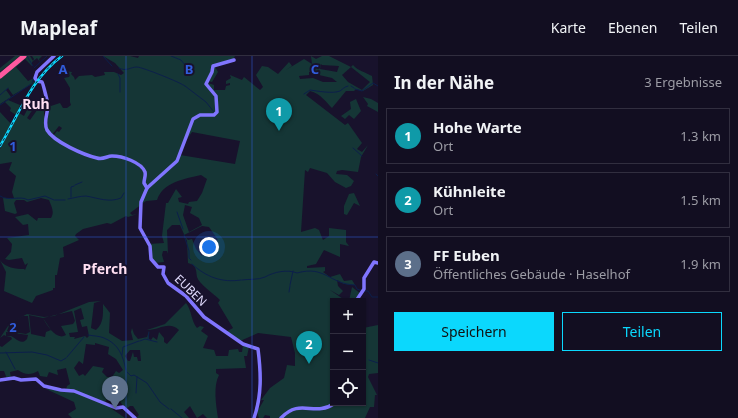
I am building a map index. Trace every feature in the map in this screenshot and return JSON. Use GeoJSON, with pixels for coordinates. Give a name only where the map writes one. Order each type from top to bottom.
{"type":"FeatureCollection","features":[{"type":"Feature","properties":{"kind":"highway"},"geometry":{"type":"LineString","coordinates":[[0,75],[22,56]]}},
{"type":"Feature","properties":{"kind":"street"},"geometry":{"type":"LineString","coordinates":[[54,56],[37,72],[35,78],[37,81],[44,84],[45,98],[48,104],[46,126],[53,136],[77,150],[98,158],[120,156],[131,161],[143,168],[146,176],[144,184],[147,188]]}},
{"type":"Feature","properties":{"kind":"street","name":"EUBEN"},"geometry":{"type":"LineString","coordinates":[[236,56],[233,61],[213,66],[212,72],[206,84],[216,96],[217,112],[214,115],[200,115],[193,119],[177,161],[147,188],[141,202],[139,223],[141,233],[150,249],[151,259],[158,267],[164,267],[163,274],[167,281],[189,299],[204,317],[242,343],[258,349],[261,380],[260,400],[254,418]]}},
{"type":"Feature","properties":{"kind":"street"},"geometry":{"type":"LineString","coordinates":[[358,298],[364,289],[364,277],[374,262],[378,263]]}},
{"type":"Feature","properties":{"kind":"street"},"geometry":{"type":"LineString","coordinates":[[0,380],[14,378],[21,380],[36,380],[44,386],[61,390],[74,390],[116,408],[123,407],[135,418]]}},
{"type":"Feature","properties":{"kind":"street"},"geometry":{"type":"LineString","coordinates":[[281,418],[286,413],[299,409],[317,414],[323,412],[330,406]]}},
{"type":"Feature","properties":{"kind":"green space"},"geometry":{"type":"Polygon","coordinates":[[[15,56],[20,56],[0,72],[0,68],[15,56]]]}},
{"type":"Feature","properties":{"kind":"green space"},"geometry":{"type":"Polygon","coordinates":[[[25,56],[30,56],[33,61],[34,59],[32,56],[42,56],[39,59],[40,62],[37,58],[32,62],[32,66],[25,59],[16,67],[28,81],[34,78],[36,74],[32,84],[13,95],[8,88],[6,90],[11,97],[0,104],[0,77],[25,56]]]}},
{"type":"Feature","properties":{"kind":"green space"},"geometry":{"type":"Polygon","coordinates":[[[103,56],[130,56],[138,58],[139,56],[235,56],[232,61],[214,65],[218,72],[212,82],[208,81],[208,83],[214,85],[214,90],[225,90],[226,86],[230,85],[230,83],[226,84],[226,81],[231,78],[230,75],[242,80],[244,77],[260,90],[263,87],[256,75],[262,66],[268,67],[278,74],[289,62],[292,66],[286,70],[304,59],[312,64],[311,56],[316,59],[322,56],[329,56],[351,67],[353,65],[359,70],[372,76],[373,85],[363,91],[356,89],[354,91],[346,91],[332,108],[323,98],[314,92],[310,91],[306,95],[345,125],[348,123],[362,143],[357,149],[362,152],[368,145],[361,157],[358,172],[342,170],[337,171],[336,174],[347,175],[354,181],[351,186],[346,188],[335,182],[327,173],[310,168],[308,172],[305,170],[301,232],[315,228],[319,230],[323,240],[329,236],[329,228],[346,230],[346,242],[349,246],[340,244],[340,257],[324,250],[316,264],[307,266],[307,268],[325,267],[325,271],[323,272],[330,277],[340,274],[344,281],[352,280],[355,285],[344,284],[337,280],[338,286],[343,291],[339,295],[330,290],[342,298],[330,298],[330,406],[366,406],[366,327],[378,325],[378,373],[369,374],[368,377],[377,395],[375,395],[374,407],[370,407],[365,418],[270,418],[270,416],[265,415],[263,418],[259,418],[257,412],[264,400],[261,400],[270,388],[284,378],[287,365],[295,366],[295,353],[291,337],[258,333],[240,341],[229,333],[224,333],[233,328],[218,303],[220,300],[200,283],[195,267],[188,263],[187,241],[185,236],[188,240],[192,239],[196,249],[202,256],[208,248],[209,243],[218,240],[209,227],[202,226],[184,235],[180,225],[172,225],[167,230],[168,254],[167,251],[163,251],[162,255],[164,262],[155,263],[151,258],[149,244],[164,243],[162,236],[166,203],[168,203],[176,189],[182,197],[178,198],[179,202],[188,204],[189,202],[197,201],[202,193],[207,179],[201,175],[169,185],[160,194],[157,200],[146,201],[130,213],[132,215],[137,214],[128,217],[126,216],[111,224],[107,223],[83,229],[76,234],[75,236],[79,240],[63,247],[64,257],[60,258],[57,275],[55,275],[55,288],[36,296],[32,303],[4,291],[6,272],[0,260],[5,265],[25,270],[28,263],[25,265],[22,258],[9,260],[5,259],[11,252],[12,244],[7,238],[29,235],[28,224],[23,225],[15,217],[28,214],[37,221],[38,218],[51,218],[53,211],[49,200],[41,198],[27,202],[24,200],[16,200],[14,203],[17,213],[15,214],[5,211],[3,198],[14,198],[12,192],[16,176],[9,170],[12,162],[0,164],[0,149],[19,113],[24,116],[28,108],[33,109],[27,118],[30,120],[40,106],[44,108],[44,116],[46,117],[45,124],[49,134],[73,150],[53,136],[62,128],[59,126],[52,135],[47,128],[49,104],[51,106],[60,103],[63,108],[67,108],[71,105],[70,88],[64,78],[69,77],[70,75],[67,76],[64,72],[72,72],[71,74],[75,80],[79,76],[92,75],[95,77],[105,75],[104,72],[114,72],[121,75],[124,73],[115,63],[103,56]],[[321,64],[320,69],[337,72],[339,66],[321,64]],[[351,67],[342,75],[348,82],[362,90],[370,82],[351,67]],[[309,72],[309,75],[299,76],[300,79],[313,78],[323,82],[337,82],[332,78],[319,75],[318,72],[309,72]],[[192,132],[185,142],[180,155],[235,164],[240,141],[192,132]],[[74,150],[97,159],[117,156],[100,158],[92,157],[74,150]],[[126,158],[134,163],[144,172],[145,176],[143,180],[146,188],[144,194],[148,187],[145,183],[146,176],[145,171],[140,165],[126,158]],[[185,205],[183,215],[189,232],[202,225],[199,218],[190,213],[192,207],[185,205]]]}},
{"type":"Feature","properties":{"kind":"green space"},"geometry":{"type":"Polygon","coordinates":[[[34,81],[35,82],[0,146],[0,112],[11,124],[34,81]]]}},
{"type":"Feature","properties":{"kind":"green space"},"geometry":{"type":"Polygon","coordinates":[[[363,97],[378,103],[378,112],[367,106],[368,104],[363,97]]]}},
{"type":"Feature","properties":{"kind":"green space"},"geometry":{"type":"Polygon","coordinates":[[[356,99],[361,111],[354,119],[349,115],[345,119],[341,116],[351,109],[350,102],[356,99]]]}},
{"type":"Feature","properties":{"kind":"green space"},"geometry":{"type":"Polygon","coordinates":[[[8,100],[20,105],[16,115],[10,111],[11,108],[5,102],[8,100]]]}},
{"type":"Feature","properties":{"kind":"green space"},"geometry":{"type":"Polygon","coordinates":[[[354,193],[360,206],[354,203],[347,215],[344,214],[344,206],[349,194],[354,193]]]}},
{"type":"Feature","properties":{"kind":"green space"},"geometry":{"type":"Polygon","coordinates":[[[352,287],[361,294],[358,298],[350,298],[352,287]]]}},
{"type":"Feature","properties":{"kind":"green space"},"geometry":{"type":"Polygon","coordinates":[[[101,301],[94,303],[91,328],[96,330],[99,327],[102,318],[103,304],[110,313],[109,333],[122,341],[133,340],[131,332],[132,328],[138,339],[147,337],[149,331],[149,339],[151,340],[153,337],[157,340],[159,332],[164,338],[164,342],[167,344],[179,330],[175,327],[167,326],[147,330],[165,324],[186,303],[197,328],[200,326],[204,327],[201,331],[208,336],[203,348],[214,350],[216,356],[228,356],[229,350],[238,349],[239,352],[242,352],[243,345],[249,347],[247,356],[244,356],[246,368],[216,369],[216,373],[219,375],[216,385],[218,418],[207,418],[203,414],[197,418],[190,406],[184,412],[189,418],[136,418],[139,415],[133,406],[126,409],[117,398],[114,402],[107,399],[105,403],[66,390],[67,386],[70,384],[66,368],[57,370],[58,375],[49,372],[47,377],[40,376],[38,371],[28,374],[18,370],[10,372],[11,378],[7,379],[4,371],[0,371],[0,346],[2,347],[12,339],[11,337],[6,337],[11,336],[23,342],[27,339],[28,335],[6,332],[6,336],[4,335],[0,338],[10,323],[7,331],[26,334],[30,332],[28,316],[23,316],[27,314],[44,317],[49,316],[43,318],[29,315],[31,334],[45,337],[46,332],[51,330],[59,336],[63,336],[66,335],[61,326],[73,324],[75,321],[72,311],[58,314],[89,302],[101,301]],[[81,308],[74,311],[78,332],[69,333],[70,337],[75,337],[74,339],[85,336],[87,338],[89,336],[87,326],[82,327],[80,320],[84,319],[81,308]],[[95,343],[95,345],[86,344],[83,364],[79,361],[74,368],[79,376],[83,374],[85,376],[93,366],[104,368],[102,372],[107,377],[112,377],[116,371],[119,373],[123,370],[116,359],[108,354],[109,347],[95,343]],[[130,350],[125,356],[128,361],[130,361],[133,352],[134,357],[137,357],[138,361],[141,361],[140,350],[130,350]]]}},
{"type":"Feature","properties":{"kind":"green space"},"geometry":{"type":"Polygon","coordinates":[[[33,388],[74,391],[113,408],[112,409],[125,418],[72,418],[68,414],[76,409],[74,402],[46,389],[33,388]]]}},
{"type":"Feature","properties":{"kind":"waterway"},"geometry":{"type":"LineString","coordinates":[[27,56],[33,66]]}},
{"type":"Feature","properties":{"kind":"waterway"},"geometry":{"type":"LineString","coordinates":[[34,68],[47,56]]}},
{"type":"Feature","properties":{"kind":"waterway"},"geometry":{"type":"LineString","coordinates":[[103,56],[112,66]]}},
{"type":"Feature","properties":{"kind":"waterway"},"geometry":{"type":"LineString","coordinates":[[171,56],[181,60],[188,69]]}},
{"type":"Feature","properties":{"kind":"waterway"},"geometry":{"type":"LineString","coordinates":[[119,68],[124,70],[137,67],[154,72],[185,86]]}},
{"type":"Feature","properties":{"kind":"waterway"},"geometry":{"type":"LineString","coordinates":[[118,74],[120,78],[120,92]]}},
{"type":"Feature","properties":{"kind":"waterway"},"geometry":{"type":"LineString","coordinates":[[32,83],[33,79]]}},
{"type":"Feature","properties":{"kind":"waterway"},"geometry":{"type":"LineString","coordinates":[[355,89],[362,91],[373,83],[378,86]]}},
{"type":"Feature","properties":{"kind":"waterway"},"geometry":{"type":"LineString","coordinates":[[0,105],[31,84]]}},
{"type":"Feature","properties":{"kind":"waterway"},"geometry":{"type":"LineString","coordinates":[[185,86],[206,102],[214,112]]}},
{"type":"Feature","properties":{"kind":"waterway"},"geometry":{"type":"LineString","coordinates":[[304,94],[310,90],[337,92],[348,86]]}},
{"type":"Feature","properties":{"kind":"waterway"},"geometry":{"type":"LineString","coordinates":[[0,95],[8,88]]}},
{"type":"Feature","properties":{"kind":"waterway"},"geometry":{"type":"LineString","coordinates":[[353,148],[362,156]]}},
{"type":"Feature","properties":{"kind":"waterway"},"geometry":{"type":"LineString","coordinates":[[75,185],[82,182]]}},
{"type":"Feature","properties":{"kind":"waterway"},"geometry":{"type":"LineString","coordinates":[[71,197],[71,187],[74,186]]}},
{"type":"Feature","properties":{"kind":"waterway"},"geometry":{"type":"LineString","coordinates":[[68,199],[86,196],[104,200],[112,200],[121,198],[124,193]]}},
{"type":"Feature","properties":{"kind":"waterway"},"geometry":{"type":"LineString","coordinates":[[0,196],[3,198],[22,198],[28,200],[45,196],[54,200]]}},
{"type":"Feature","properties":{"kind":"waterway"},"geometry":{"type":"LineString","coordinates":[[55,200],[65,200]]}},
{"type":"Feature","properties":{"kind":"waterway"},"geometry":{"type":"LineString","coordinates":[[177,212],[183,229]]}},
{"type":"Feature","properties":{"kind":"waterway"},"geometry":{"type":"LineString","coordinates":[[184,235],[189,251],[189,258],[191,260]]}},
{"type":"Feature","properties":{"kind":"waterway"},"geometry":{"type":"LineString","coordinates":[[192,264],[197,269],[209,276],[221,280],[241,280]]}},
{"type":"Feature","properties":{"kind":"waterway"},"geometry":{"type":"LineString","coordinates":[[242,280],[260,279],[281,272],[289,271],[297,273],[314,271],[339,282],[355,285],[357,289],[362,291]]}},
{"type":"Feature","properties":{"kind":"waterway"},"geometry":{"type":"LineString","coordinates":[[290,285],[293,271]]}},
{"type":"Feature","properties":{"kind":"waterway"},"geometry":{"type":"LineString","coordinates":[[289,292],[290,286]]}},
{"type":"Feature","properties":{"kind":"waterway"},"geometry":{"type":"LineString","coordinates":[[364,291],[368,291],[372,297],[378,297]]}},
{"type":"Feature","properties":{"kind":"waterway"},"geometry":{"type":"LineString","coordinates":[[148,339],[149,332]]}},
{"type":"Feature","properties":{"kind":"waterway"},"geometry":{"type":"LineString","coordinates":[[88,335],[102,337],[117,347],[122,355],[126,370]]}},
{"type":"Feature","properties":{"kind":"waterway"},"geometry":{"type":"LineString","coordinates":[[67,357],[84,337]]}},
{"type":"Feature","properties":{"kind":"waterway"},"geometry":{"type":"LineString","coordinates":[[140,341],[145,339],[157,342]]}},
{"type":"Feature","properties":{"kind":"waterway"},"geometry":{"type":"LineString","coordinates":[[122,355],[123,347],[139,341]]}},
{"type":"Feature","properties":{"kind":"waterway"},"geometry":{"type":"LineString","coordinates":[[6,352],[15,369]]}},
{"type":"Feature","properties":{"kind":"waterway"},"geometry":{"type":"LineString","coordinates":[[0,353],[32,352],[47,355],[61,361],[66,358]]}},
{"type":"Feature","properties":{"kind":"waterway"},"geometry":{"type":"LineString","coordinates":[[369,360],[378,363]]}},
{"type":"Feature","properties":{"kind":"waterway"},"geometry":{"type":"LineString","coordinates":[[127,372],[131,376],[134,375],[147,383],[160,402],[169,409]]}},
{"type":"Feature","properties":{"kind":"waterway"},"geometry":{"type":"LineString","coordinates":[[136,393],[137,377]]}},
{"type":"Feature","properties":{"kind":"waterway"},"geometry":{"type":"LineString","coordinates":[[171,409],[182,418]]}},
{"type":"Feature","properties":{"kind":"railway"},"geometry":{"type":"LineString","coordinates":[[0,146],[34,86],[51,65],[62,56]]}},
{"type":"Feature","properties":{"kind":"place","name":"Hohe Warte"},"geometry":{"type":"Point","coordinates":[279,131]}},
{"type":"Feature","properties":{"kind":"place","name":"Kühnleite"},"geometry":{"type":"Point","coordinates":[309,364]}},
{"type":"Feature","properties":{"kind":"place","name":"FF Euben"},"geometry":{"type":"Point","coordinates":[115,409]}},
{"type":"Feature","properties":{"kind":"district","name":"Ruh"},"geometry":{"type":"Point","coordinates":[36,103]}},
{"type":"Feature","properties":{"kind":"district","name":"Pferch"},"geometry":{"type":"Point","coordinates":[105,268]}}]}
